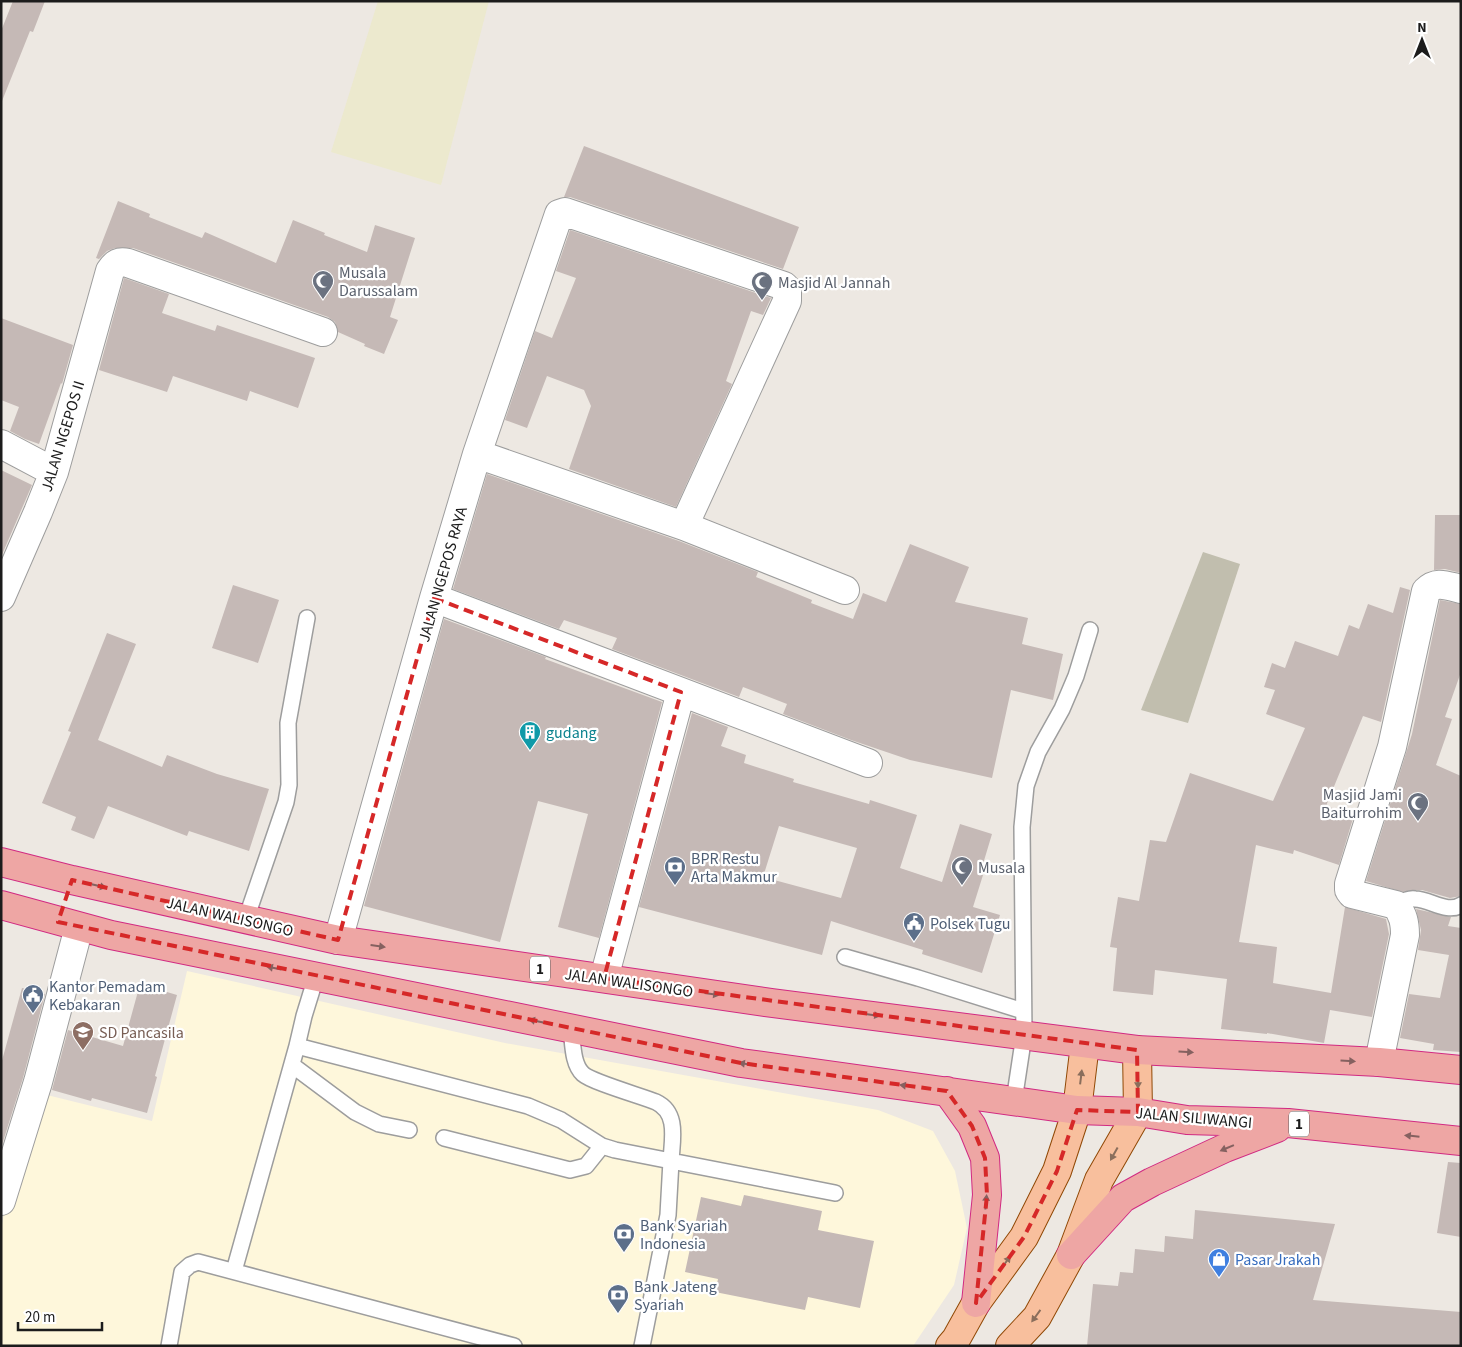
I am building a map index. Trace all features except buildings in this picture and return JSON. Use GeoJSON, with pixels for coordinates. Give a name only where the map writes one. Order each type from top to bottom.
{"type":"FeatureCollection","features":[{"type":"Feature","properties":{"kind":"highway","name":"JALAN WALISONGO"},"geometry":{"type":"LineString","coordinates":[[1,862],[72,880],[338,940],[772,1003],[1023,1023],[1085,1044]]}},
{"type":"Feature","properties":{"kind":"highway"},"geometry":{"type":"LineString","coordinates":[[68,925],[72,880]]}},
{"type":"Feature","properties":{"kind":"highway","name":"1"},"geometry":{"type":"LineString","coordinates":[[1,906],[68,925],[741,1063],[1077,1110]]}},
{"type":"Feature","properties":{"kind":"highway","name":"1"},"geometry":{"type":"LineString","coordinates":[[1085,1044],[1137,1050],[1379,1062],[1461,1070]]}},
{"type":"Feature","properties":{"kind":"highway"},"geometry":{"type":"LineString","coordinates":[[946,1091],[972,1126],[985,1158],[987,1195],[976,1303]]}},
{"type":"Feature","properties":{"kind":"highway","name":"JALAN SILIWANGI"},"geometry":{"type":"LineString","coordinates":[[1077,1110],[1138,1112],[1187,1120],[1288,1123],[1461,1141]]}},
{"type":"Feature","properties":{"kind":"highway"},"geometry":{"type":"LineString","coordinates":[[1071,1255],[1123,1198],[1152,1182],[1226,1148],[1288,1123]]}},
{"type":"Feature","properties":{"kind":"main road"},"geometry":{"type":"LineString","coordinates":[[950,1346],[956,1339],[976,1303],[1024,1237],[1057,1171],[1077,1110],[1085,1044]]}},
{"type":"Feature","properties":{"kind":"main road"},"geometry":{"type":"LineString","coordinates":[[1010,1346],[1037,1317],[1071,1255],[1099,1180],[1138,1112],[1137,1050]]}},
{"type":"Feature","properties":{"kind":"street","name":"JALAN NGEPOS RAYA"},"geometry":{"type":"LineString","coordinates":[[338,940],[434,598],[477,454],[558,214],[561,212],[784,286],[787,289],[787,301],[684,526]]}},
{"type":"Feature","properties":{"kind":"street","name":"JALAN NGEPOS II"},"geometry":{"type":"LineString","coordinates":[[1,597],[54,472],[110,270],[118,263],[128,263],[323,332]]}},
{"type":"Feature","properties":{"kind":"street"},"geometry":{"type":"LineString","coordinates":[[1,444],[54,472]]}},
{"type":"Feature","properties":{"kind":"street"},"geometry":{"type":"LineString","coordinates":[[477,454],[684,526],[845,590]]}},
{"type":"Feature","properties":{"kind":"street"},"geometry":{"type":"LineString","coordinates":[[1379,1062],[1405,935],[1405,922],[1402,913],[1396,905],[1352,894],[1349,890],[1349,884],[1392,747],[1426,591],[1432,586],[1451,587]]}},
{"type":"Feature","properties":{"kind":"street"},"geometry":{"type":"LineString","coordinates":[[434,598],[868,763]]}},
{"type":"Feature","properties":{"kind":"street"},"geometry":{"type":"LineString","coordinates":[[604,978],[681,692]]}},
{"type":"Feature","properties":{"kind":"street"},"geometry":{"type":"LineString","coordinates":[[1,1201],[7,1159],[38,1082],[68,925]]}},
{"type":"Feature","properties":{"kind":"lane"},"geometry":{"type":"LineString","coordinates":[[246,919],[286,802],[289,785],[288,723],[306,618]]}},
{"type":"Feature","properties":{"kind":"lane"},"geometry":{"type":"LineString","coordinates":[[1014,1101],[1023,1023],[1022,827],[1026,786],[1038,752],[1062,708],[1076,676],[1090,630]]}},
{"type":"Feature","properties":{"kind":"lane"},"geometry":{"type":"LineString","coordinates":[[1396,905],[1414,898],[1426,900],[1450,909],[1461,906]]}},
{"type":"Feature","properties":{"kind":"lane"},"geometry":{"type":"LineString","coordinates":[[845,957],[918,978],[1023,1023]]}},
{"type":"Feature","properties":{"kind":"lane"},"geometry":{"type":"LineString","coordinates":[[234,1271],[316,977]]}},
{"type":"Feature","properties":{"kind":"lane"},"geometry":{"type":"LineString","coordinates":[[571,1029],[578,1065],[583,1074],[594,1080],[664,1105],[670,1113],[673,1123],[668,1215],[642,1346]]}},
{"type":"Feature","properties":{"kind":"lane"},"geometry":{"type":"LineString","coordinates":[[297,1046],[528,1106],[561,1120],[602,1146],[615,1150],[835,1193]]}},
{"type":"Feature","properties":{"kind":"lane"},"geometry":{"type":"LineString","coordinates":[[292,1065],[355,1112],[379,1124],[409,1130]]}},
{"type":"Feature","properties":{"kind":"lane"},"geometry":{"type":"LineString","coordinates":[[444,1138],[570,1170],[586,1166],[602,1146]]}},
{"type":"Feature","properties":{"kind":"lane"},"geometry":{"type":"LineString","coordinates":[[169,1346],[182,1272],[190,1265],[198,1262],[514,1346]]}},
{"type":"Feature","properties":{"kind":"highlighted area"},"geometry":{"type":"Polygon","coordinates":[[[434,598],[681,692],[604,978],[1137,1050],[1138,1112],[1077,1110],[1057,1171],[1024,1237],[976,1303],[987,1195],[985,1158],[972,1126],[947,1091],[741,1063],[58,922],[72,880],[338,940],[434,598]]]}},
{"type":"Feature","properties":{"kind":"shaded area"},"geometry":{"type":"Polygon","coordinates":[[[378,1],[489,1],[441,185],[331,152],[378,1]]]}},
{"type":"Feature","properties":{"kind":"shaded area"},"geometry":{"type":"Polygon","coordinates":[[[1203,552],[1240,564],[1188,723],[1141,710],[1203,552]]]}},
{"type":"Feature","properties":{"kind":"shaded area"},"geometry":{"type":"Polygon","coordinates":[[[187,971],[505,1043],[878,1110],[933,1131],[955,1171],[967,1228],[954,1285],[913,1346],[1,1346],[1,1230],[10,1180],[43,1094],[152,1121],[187,971]]]}},
{"type":"Feature","properties":{"kind":"place","name":"Musala Darussalam"},"geometry":{"type":"Point","coordinates":[323,300]}},
{"type":"Feature","properties":{"kind":"place","name":"Masjid Al Jannah"},"geometry":{"type":"Point","coordinates":[762,301]}},
{"type":"Feature","properties":{"kind":"place","name":"gudang"},"geometry":{"type":"Point","coordinates":[530,751]}},
{"type":"Feature","properties":{"kind":"place","name":"Masjid Jami Baiturrohim"},"geometry":{"type":"Point","coordinates":[1418,822]}},
{"type":"Feature","properties":{"kind":"place","name":"BPR Restu Arta Makmur"},"geometry":{"type":"Point","coordinates":[675,886]}},
{"type":"Feature","properties":{"kind":"place","name":"Musala"},"geometry":{"type":"Point","coordinates":[962,886]}},
{"type":"Feature","properties":{"kind":"place","name":"Polsek Tugu"},"geometry":{"type":"Point","coordinates":[914,942]}},
{"type":"Feature","properties":{"kind":"place","name":"Kantor Pemadam Kebakaran"},"geometry":{"type":"Point","coordinates":[33,1014]}},
{"type":"Feature","properties":{"kind":"place","name":"SD Pancasila"},"geometry":{"type":"Point","coordinates":[83,1051]}},
{"type":"Feature","properties":{"kind":"place","name":"Bank Syariah Indonesia"},"geometry":{"type":"Point","coordinates":[624,1253]}},
{"type":"Feature","properties":{"kind":"place","name":"Pasar Jrakah"},"geometry":{"type":"Point","coordinates":[1219,1278]}},
{"type":"Feature","properties":{"kind":"place","name":"Bank Jateng Syariah"},"geometry":{"type":"Point","coordinates":[618,1314]}}]}
